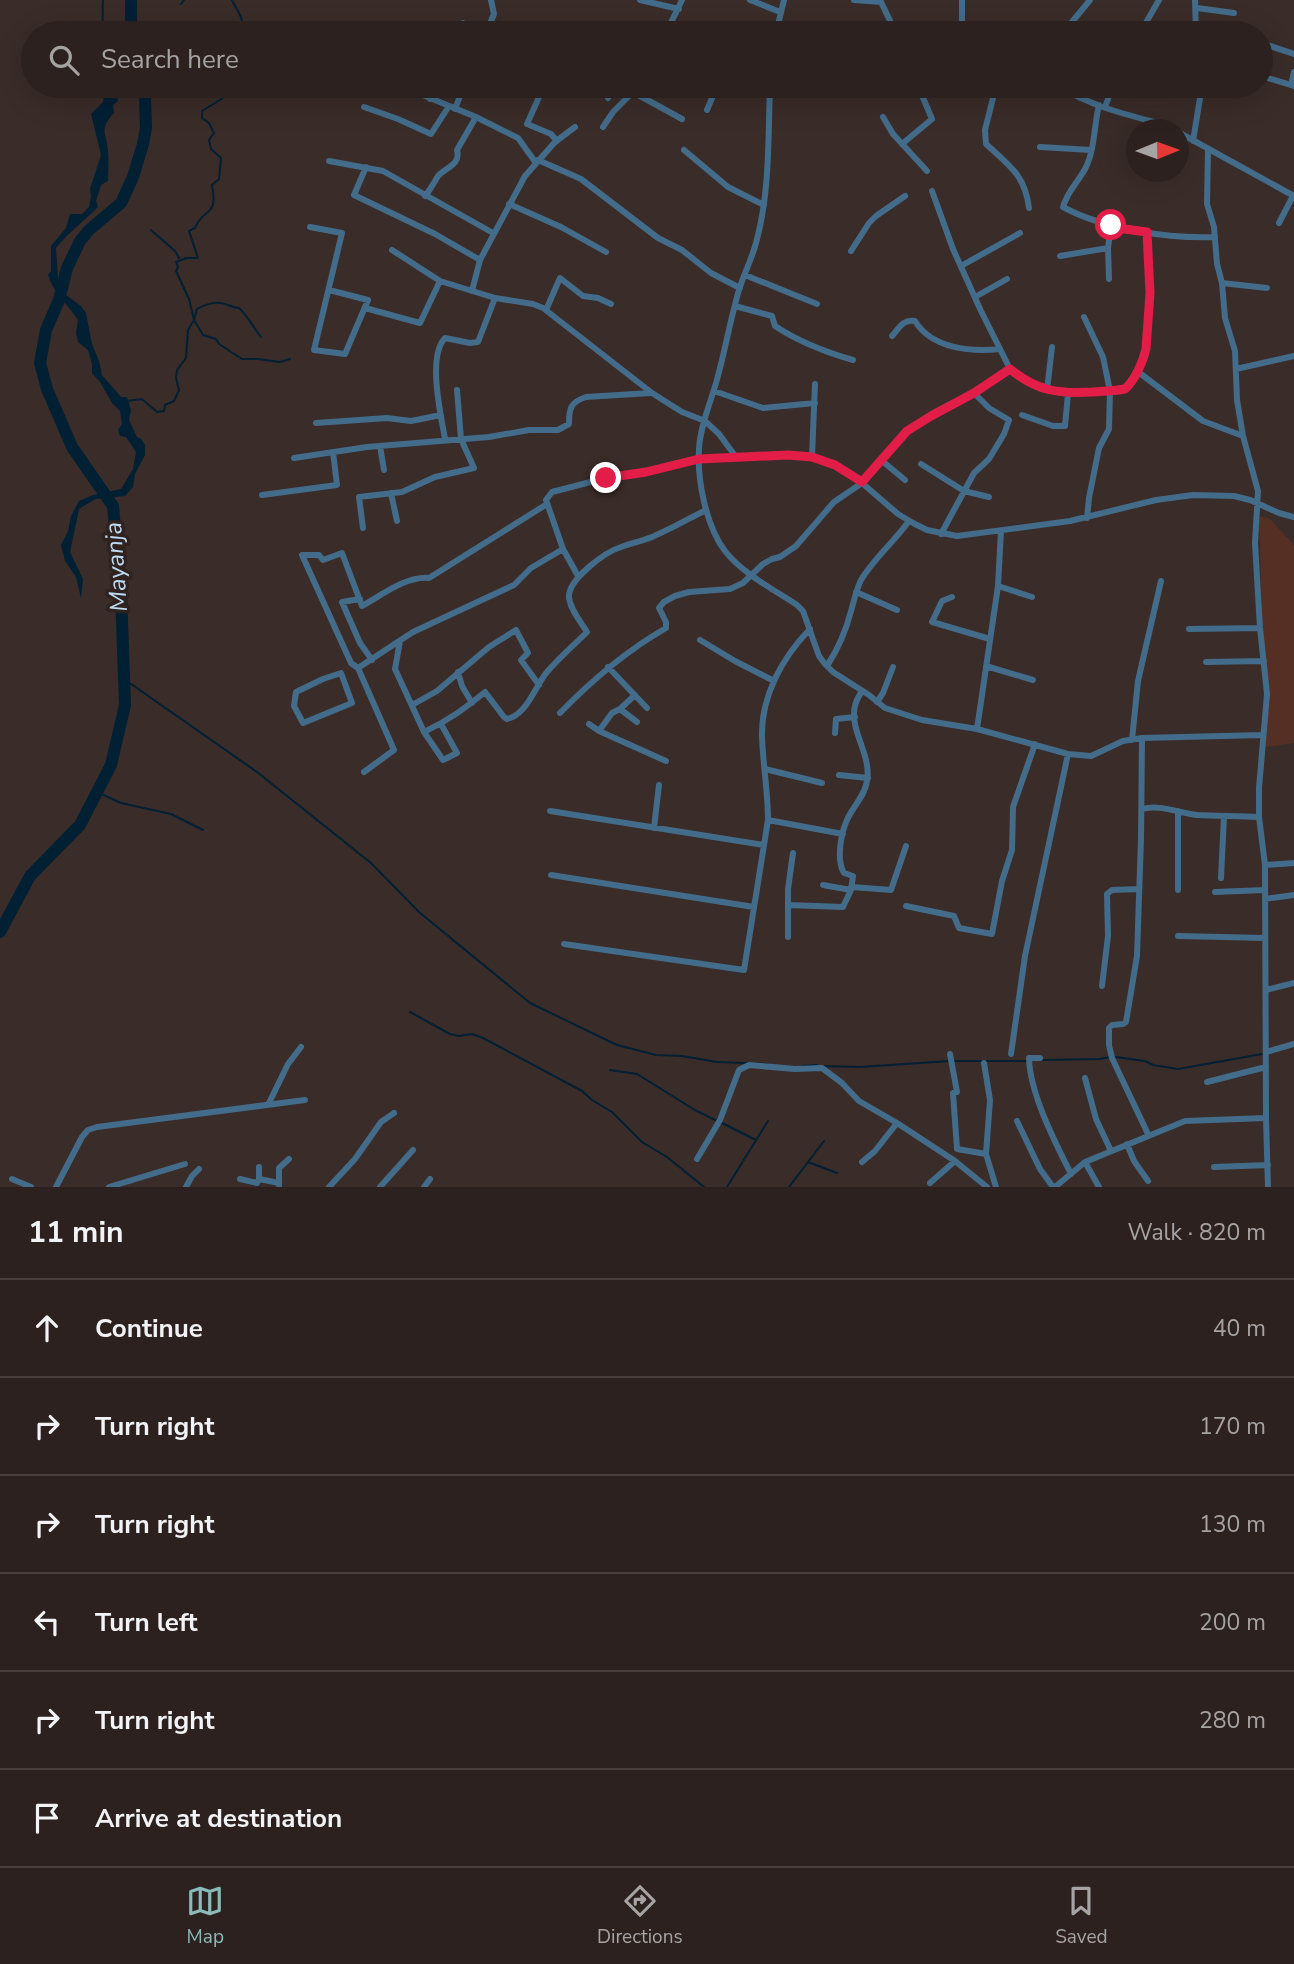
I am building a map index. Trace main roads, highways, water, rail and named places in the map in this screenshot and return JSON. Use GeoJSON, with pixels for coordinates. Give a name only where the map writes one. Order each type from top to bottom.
{"type":"FeatureCollection","features":[{"type":"Feature","properties":{"kind":"water"},"geometry":{"type":"Polygon","coordinates":[[[103,98],[117,98],[118,101],[113,105],[114,113],[105,128],[108,181],[101,185],[96,201],[98,207],[56,248],[58,278],[62,292],[86,313],[102,375],[121,397],[127,397],[131,410],[129,420],[137,437],[145,445],[145,455],[135,474],[133,487],[125,496],[95,499],[79,509],[70,552],[83,579],[81,598],[76,577],[65,561],[61,545],[71,516],[79,501],[121,489],[133,469],[136,452],[126,437],[120,436],[120,411],[92,373],[88,350],[78,342],[78,320],[57,293],[48,275],[51,271],[51,246],[66,228],[70,214],[82,214],[89,207],[90,189],[101,155],[91,114],[103,102],[103,98]]]}},
{"type":"Feature","properties":{"kind":"waterway"},"geometry":{"type":"LineString","coordinates":[[103,0],[103,21]]}},
{"type":"Feature","properties":{"kind":"waterway","name":"Mayanja"},"geometry":{"type":"LineString","coordinates":[[131,0],[131,21]]}},
{"type":"Feature","properties":{"kind":"waterway"},"geometry":{"type":"LineString","coordinates":[[181,4],[184,0]]}},
{"type":"Feature","properties":{"kind":"waterway"},"geometry":{"type":"LineString","coordinates":[[232,0],[242,21]]}},
{"type":"Feature","properties":{"kind":"waterway","name":"Mayanja"},"geometry":{"type":"LineString","coordinates":[[0,932],[30,876],[80,825],[111,765],[125,705],[121,592],[113,506],[72,447],[47,389],[40,363],[46,330],[59,300],[67,268],[80,241],[121,203],[133,177],[146,128],[145,98]]}},
{"type":"Feature","properties":{"kind":"waterway"},"geometry":{"type":"LineString","coordinates":[[126,401],[142,399],[157,412],[164,411],[165,405],[174,401],[179,390],[177,370],[186,358],[188,330],[194,320],[189,299],[176,271],[176,262],[186,258],[198,258],[189,231],[195,228],[212,207],[212,185],[219,179],[221,158],[211,149],[209,140],[214,133],[209,123],[202,118],[202,111],[223,98]]}},
{"type":"Feature","properties":{"kind":"waterway"},"geometry":{"type":"LineString","coordinates":[[151,230],[175,251],[179,258]]}},
{"type":"Feature","properties":{"kind":"waterway"},"geometry":{"type":"LineString","coordinates":[[261,337],[239,308],[218,303],[197,309],[194,320],[203,335],[216,339],[219,344],[242,359],[280,362],[290,359]]}},
{"type":"Feature","properties":{"kind":"waterway"},"geometry":{"type":"LineString","coordinates":[[124,679],[257,772],[371,863],[419,912],[530,1003],[617,1045],[656,1055],[768,1064]]}},
{"type":"Feature","properties":{"kind":"waterway"},"geometry":{"type":"LineString","coordinates":[[97,792],[121,803],[171,814],[203,830]]}},
{"type":"Feature","properties":{"kind":"waterway"},"geometry":{"type":"LineString","coordinates":[[410,1012],[450,1034],[472,1034],[483,1038],[582,1091],[612,1112],[642,1142],[667,1157],[704,1187]]}},
{"type":"Feature","properties":{"kind":"waterway"},"geometry":{"type":"LineString","coordinates":[[1116,1057],[1178,1069],[1262,1054]]}},
{"type":"Feature","properties":{"kind":"waterway"},"geometry":{"type":"LineString","coordinates":[[1043,1060],[1110,1057]]}},
{"type":"Feature","properties":{"kind":"waterway"},"geometry":{"type":"LineString","coordinates":[[822,1066],[860,1067],[950,1061]]}},
{"type":"Feature","properties":{"kind":"waterway"},"geometry":{"type":"LineString","coordinates":[[955,1061],[1026,1061]]}},
{"type":"Feature","properties":{"kind":"waterway"},"geometry":{"type":"LineString","coordinates":[[802,1066],[817,1065]]}},
{"type":"Feature","properties":{"kind":"waterway"},"geometry":{"type":"LineString","coordinates":[[610,1070],[637,1074],[717,1121]]}},
{"type":"Feature","properties":{"kind":"waterway"},"geometry":{"type":"LineString","coordinates":[[727,1187],[768,1121]]}},
{"type":"Feature","properties":{"kind":"waterway"},"geometry":{"type":"LineString","coordinates":[[722,1123],[756,1140]]}},
{"type":"Feature","properties":{"kind":"waterway"},"geometry":{"type":"LineString","coordinates":[[789,1187],[824,1141]]}},
{"type":"Feature","properties":{"kind":"waterway"},"geometry":{"type":"LineString","coordinates":[[808,1162],[837,1173]]}}]}
